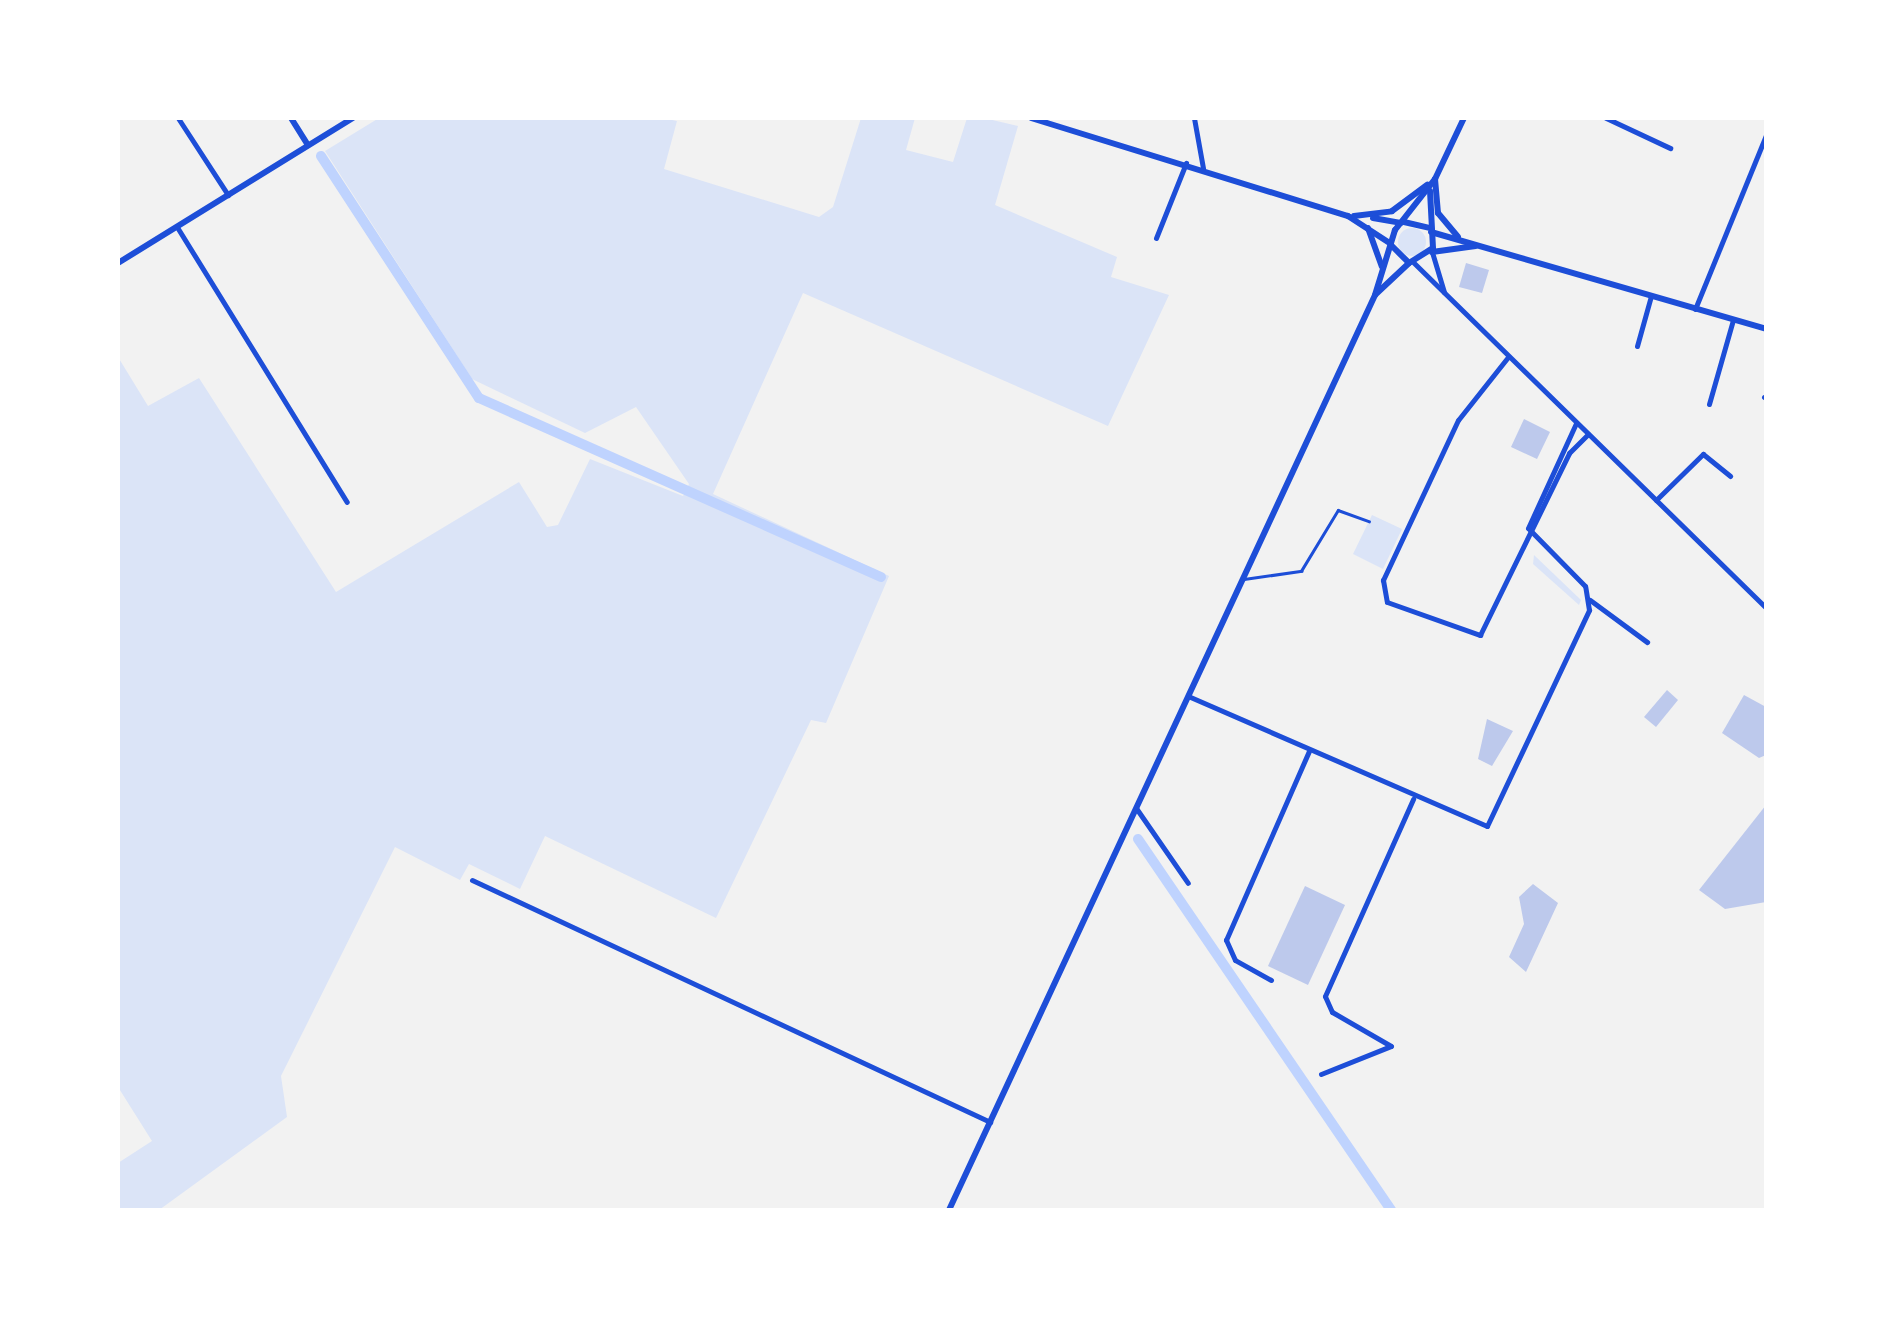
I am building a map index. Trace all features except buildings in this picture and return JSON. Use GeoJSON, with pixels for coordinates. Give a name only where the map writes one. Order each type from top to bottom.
{"type":"FeatureCollection","features":[{"type":"Feature","properties":{"kind":"main road"},"geometry":{"type":"LineString","coordinates":[[290,118],[308,145]]}},
{"type":"Feature","properties":{"kind":"main road"},"geometry":{"type":"LineString","coordinates":[[118,263],[353,118]]}},
{"type":"Feature","properties":{"kind":"main road"},"geometry":{"type":"LineString","coordinates":[[1031,118],[1186,162],[1348,216],[1402,223],[1766,329]]}},
{"type":"Feature","properties":{"kind":"main road"},"geometry":{"type":"LineString","coordinates":[[948,1210],[1375,295],[1392,244],[1402,223],[1435,179],[1464,118]]}},
{"type":"Feature","properties":{"kind":"main road"},"geometry":{"type":"LineString","coordinates":[[1367,220],[1435,179]]}},
{"type":"Feature","properties":{"kind":"main road"},"geometry":{"type":"LineString","coordinates":[[1432,252],[1435,179]]}},
{"type":"Feature","properties":{"kind":"main road"},"geometry":{"type":"LineString","coordinates":[[1435,179],[1441,219],[1463,241]]}},
{"type":"Feature","properties":{"kind":"main road"},"geometry":{"type":"LineString","coordinates":[[1367,220],[1412,263]]}},
{"type":"Feature","properties":{"kind":"main road"},"geometry":{"type":"LineString","coordinates":[[1367,220],[1379,245],[1382,275]]}},
{"type":"Feature","properties":{"kind":"main road"},"geometry":{"type":"LineString","coordinates":[[1375,295],[1412,263],[1432,252],[1482,246]]}},
{"type":"Feature","properties":{"kind":"street"},"geometry":{"type":"LineString","coordinates":[[178,118],[228,194]]}},
{"type":"Feature","properties":{"kind":"street"},"geometry":{"type":"LineString","coordinates":[[1194,118],[1203,168]]}},
{"type":"Feature","properties":{"kind":"street"},"geometry":{"type":"LineString","coordinates":[[1606,118],[1670,148]]}},
{"type":"Feature","properties":{"kind":"street"},"geometry":{"type":"LineString","coordinates":[[1696,309],[1766,135]]}},
{"type":"Feature","properties":{"kind":"street"},"geometry":{"type":"LineString","coordinates":[[1156,238],[1186,162]]}},
{"type":"Feature","properties":{"kind":"street"},"geometry":{"type":"LineString","coordinates":[[177,227],[348,502]]}},
{"type":"Feature","properties":{"kind":"street"},"geometry":{"type":"LineString","coordinates":[[1432,252],[1445,295]]}},
{"type":"Feature","properties":{"kind":"street"},"geometry":{"type":"LineString","coordinates":[[1412,263],[1766,608]]}},
{"type":"Feature","properties":{"kind":"street"},"geometry":{"type":"LineString","coordinates":[[1637,346],[1652,296]]}},
{"type":"Feature","properties":{"kind":"street"},"geometry":{"type":"LineString","coordinates":[[1709,404],[1733,320]]}},
{"type":"Feature","properties":{"kind":"street"},"geometry":{"type":"LineString","coordinates":[[1508,357],[1462,414],[1381,587],[1390,604],[1477,637],[1568,453],[1588,434]]}},
{"type":"Feature","properties":{"kind":"street"},"geometry":{"type":"LineString","coordinates":[[1530,529],[1576,423]]}},
{"type":"Feature","properties":{"kind":"street"},"geometry":{"type":"LineString","coordinates":[[1656,500],[1703,454],[1730,476]]}},
{"type":"Feature","properties":{"kind":"street"},"geometry":{"type":"LineString","coordinates":[[1530,529],[1590,600],[1647,642]]}},
{"type":"Feature","properties":{"kind":"street"},"geometry":{"type":"LineString","coordinates":[[1188,696],[1413,799],[1487,826],[1590,600]]}},
{"type":"Feature","properties":{"kind":"street"},"geometry":{"type":"LineString","coordinates":[[1272,980],[1235,960],[1226,940],[1309,751]]}},
{"type":"Feature","properties":{"kind":"street"},"geometry":{"type":"LineString","coordinates":[[1322,1074],[1391,1046],[1332,1012],[1326,996],[1413,799]]}},
{"type":"Feature","properties":{"kind":"street"},"geometry":{"type":"LineString","coordinates":[[1136,808],[1188,882]]}},
{"type":"Feature","properties":{"kind":"street"},"geometry":{"type":"LineString","coordinates":[[472,880],[991,1122]]}},
{"type":"Feature","properties":{"kind":"lane"},"geometry":{"type":"LineString","coordinates":[[1242,579],[1301,571],[1338,510],[1369,521]]}},
{"type":"Feature","properties":{"kind":"shaded area"},"geometry":{"type":"Polygon","coordinates":[[[379,118],[677,121],[664,169],[819,217],[833,207],[861,118],[915,118],[906,150],[953,162],[967,118],[984,118],[1018,126],[995,205],[1117,257],[1111,277],[1169,295],[1108,426],[803,293],[713,494],[889,576],[826,723],[811,720],[716,918],[545,836],[520,889],[469,864],[460,880],[395,847],[281,1076],[287,1117],[159,1210],[118,1210],[118,1163],[152,1141],[118,1087],[118,357],[148,406],[199,378],[336,592],[519,482],[547,527],[558,525],[590,459],[683,496],[689,484],[636,407],[585,433],[472,379],[325,151],[379,118]]]}},
{"type":"Feature","properties":{"kind":"shaded area"},"geometry":{"type":"Polygon","coordinates":[[[1412,228],[1422,232],[1426,242],[1422,252],[1412,256],[1402,252],[1398,242],[1402,232],[1412,228]]]}},
{"type":"Feature","properties":{"kind":"shaded area"},"geometry":{"type":"Polygon","coordinates":[[[1372,515],[1402,529],[1383,569],[1353,554],[1372,515]]]}},
{"type":"Feature","properties":{"kind":"shaded area"},"geometry":{"type":"Polygon","coordinates":[[[1534,555],[1581,600],[1579,605],[1533,564],[1534,555]]]}},
{"type":"Feature","properties":{"kind":"waterway"},"geometry":{"type":"LineString","coordinates":[[321,156],[479,398],[881,577]]}},
{"type":"Feature","properties":{"kind":"waterway"},"geometry":{"type":"LineString","coordinates":[[1138,839],[1391,1210]]}}]}
